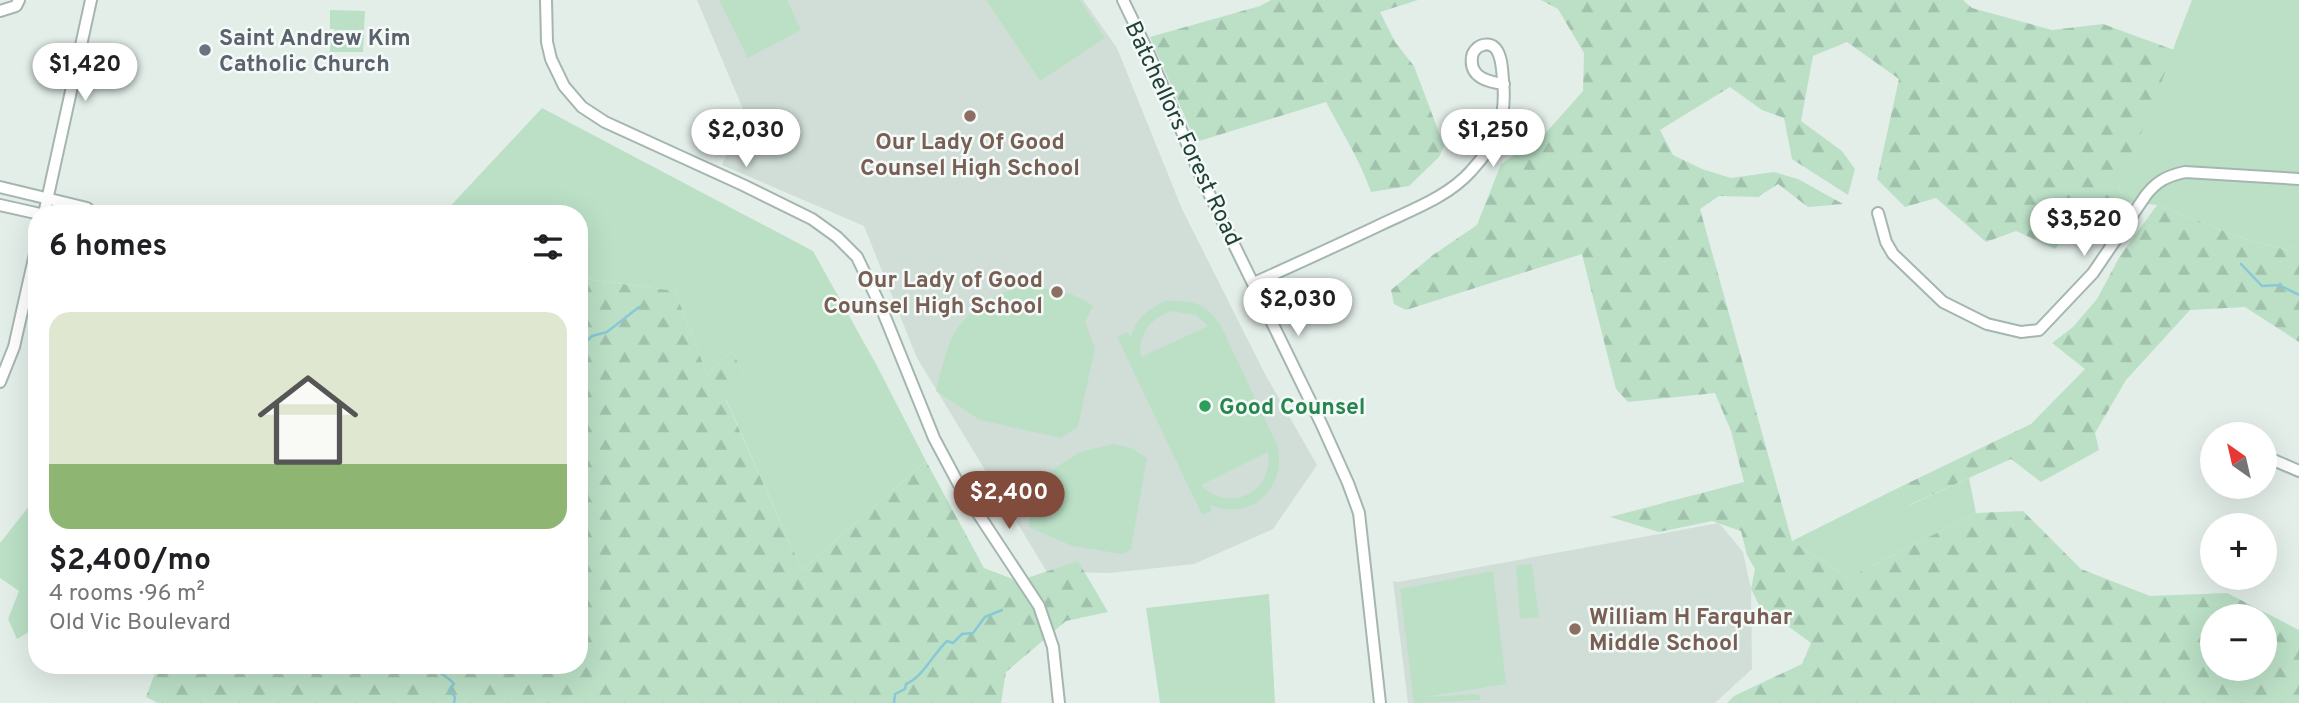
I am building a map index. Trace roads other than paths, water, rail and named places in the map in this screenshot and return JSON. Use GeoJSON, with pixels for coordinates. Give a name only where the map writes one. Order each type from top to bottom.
{"type":"FeatureCollection","features":[{"type":"Feature","properties":{"kind":"street"},"geometry":{"type":"LineString","coordinates":[[0,11],[16,6],[19,0]]}},
{"type":"Feature","properties":{"kind":"street"},"geometry":{"type":"LineString","coordinates":[[46,205],[91,0]]}},
{"type":"Feature","properties":{"kind":"street"},"geometry":{"type":"LineString","coordinates":[[546,0],[547,42],[551,59],[564,86],[582,107],[605,122],[812,219],[837,237],[857,257],[881,307],[934,438],[958,484],[1039,606],[1053,647],[1059,703]]}},
{"type":"Feature","properties":{"kind":"street","name":"Batchellors Forest Road"},"geometry":{"type":"LineString","coordinates":[[1123,0],[1202,178],[1321,423],[1359,513],[1380,703]]}},
{"type":"Feature","properties":{"kind":"street"},"geometry":{"type":"LineString","coordinates":[[1254,284],[1418,207],[1470,173],[1500,129],[1504,113],[1504,84]]}},
{"type":"Feature","properties":{"kind":"street"},"geometry":{"type":"LineString","coordinates":[[1878,213],[1886,242],[1893,254],[1942,302],[1987,324],[2021,332],[2039,330],[2053,316],[2093,273],[2146,195],[2156,183],[2169,175],[2185,172],[2299,179]]}},
{"type":"Feature","properties":{"kind":"street"},"geometry":{"type":"LineString","coordinates":[[0,187],[74,205]]}},
{"type":"Feature","properties":{"kind":"street"},"geometry":{"type":"LineString","coordinates":[[0,205],[28,211]]}},
{"type":"Feature","properties":{"kind":"street"},"geometry":{"type":"LineString","coordinates":[[0,382],[14,347],[28,285]]}},
{"type":"Feature","properties":{"kind":"street"},"geometry":{"type":"LineString","coordinates":[[2277,462],[2299,471]]}},
{"type":"Feature","properties":{"kind":"waterway"},"geometry":{"type":"LineString","coordinates":[[2241,264],[2262,286],[2279,285],[2299,295]]}},
{"type":"Feature","properties":{"kind":"waterway"},"geometry":{"type":"LineString","coordinates":[[588,340],[592,336],[607,332],[639,307]]}},
{"type":"Feature","properties":{"kind":"waterway"},"geometry":{"type":"LineString","coordinates":[[894,703],[895,694],[905,689],[906,684],[918,676],[947,641],[953,643],[962,634],[973,633],[985,617],[1002,610]]}},
{"type":"Feature","properties":{"kind":"waterway"},"geometry":{"type":"LineString","coordinates":[[442,674],[454,684],[449,690],[455,697],[454,703]]}},
{"type":"Feature","properties":{"kind":"place","name":"Saint Andrew Kim Catholic Church"},"geometry":{"type":"Point","coordinates":[205,50]}},
{"type":"Feature","properties":{"kind":"place","name":"Our Lady Of Good Counsel High School"},"geometry":{"type":"Point","coordinates":[970,116]}},
{"type":"Feature","properties":{"kind":"place","name":"Our Lady of Good Counsel High School"},"geometry":{"type":"Point","coordinates":[1057,292]}},
{"type":"Feature","properties":{"kind":"place","name":"Good Counsel"},"geometry":{"type":"Point","coordinates":[1205,406]}},
{"type":"Feature","properties":{"kind":"place","name":"William H Farquhar Middle School"},"geometry":{"type":"Point","coordinates":[1575,629]}}]}
